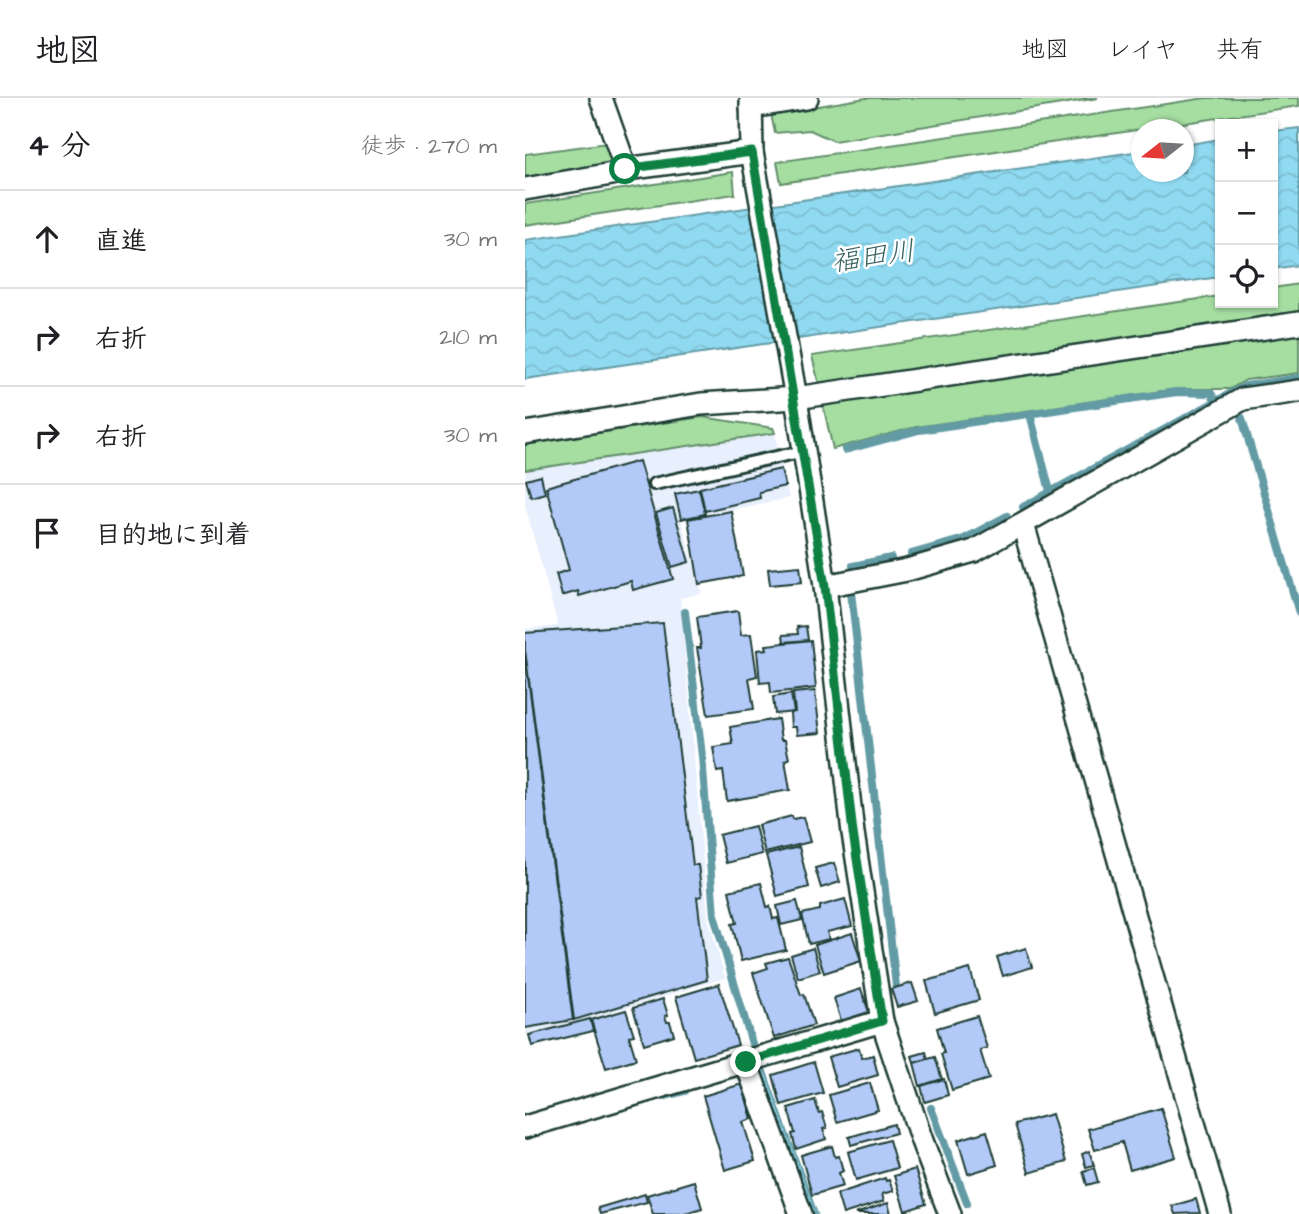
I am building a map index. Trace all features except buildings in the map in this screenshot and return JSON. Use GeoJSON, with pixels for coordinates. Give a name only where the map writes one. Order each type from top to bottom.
{"type":"FeatureCollection","features":[{"type":"Feature","properties":{"kind":"street"},"geometry":{"type":"LineString","coordinates":[[601,98],[625,169]]}},
{"type":"Feature","properties":{"kind":"street"},"geometry":{"type":"LineString","coordinates":[[807,98],[751,102],[752,152],[796,398],[825,586],[853,833],[882,1021],[922,1141],[950,1214]]}},
{"type":"Feature","properties":{"kind":"street"},"geometry":{"type":"LineString","coordinates":[[525,189],[612,174],[625,169],[752,152]]}},
{"type":"Feature","properties":{"kind":"street"},"geometry":{"type":"LineString","coordinates":[[525,433],[701,404],[796,398],[1299,323]]}},
{"type":"Feature","properties":{"kind":"street"},"geometry":{"type":"LineString","coordinates":[[825,586],[944,561],[974,551],[1243,399],[1299,391]]}},
{"type":"Feature","properties":{"kind":"street"},"geometry":{"type":"LineString","coordinates":[[1023,524],[1220,1214]]}},
{"type":"Feature","properties":{"kind":"street"},"geometry":{"type":"LineString","coordinates":[[525,1127],[882,1021]]}},
{"type":"Feature","properties":{"kind":"street"},"geometry":{"type":"LineString","coordinates":[[746,1062],[801,1214]]}},
{"type":"Feature","properties":{"kind":"lane"},"geometry":{"type":"LineString","coordinates":[[654,484],[804,451]]}},
{"type":"Feature","properties":{"kind":"shaded area"},"geometry":{"type":"Polygon","coordinates":[[[775,433],[789,498],[681,520],[702,593],[680,598],[708,917],[725,978],[590,1019],[525,1035],[525,629],[558,626],[525,505],[525,470],[775,433]]]}},
{"type":"Feature","properties":{"kind":"green space"},"geometry":{"type":"Polygon","coordinates":[[[866,98],[1098,98],[834,141],[810,130],[775,133],[771,114],[866,98]]]}},
{"type":"Feature","properties":{"kind":"green space"},"geometry":{"type":"Polygon","coordinates":[[[1206,98],[1299,98],[1299,106],[1194,122],[1194,119],[1131,119],[1131,131],[781,183],[777,162],[1206,98]]]}},
{"type":"Feature","properties":{"kind":"green space"},"geometry":{"type":"Polygon","coordinates":[[[607,143],[615,164],[525,179],[525,154],[607,143]]]}},
{"type":"Feature","properties":{"kind":"green space"},"geometry":{"type":"Polygon","coordinates":[[[733,172],[735,194],[525,225],[525,204],[733,172]]]}},
{"type":"Feature","properties":{"kind":"green space"},"geometry":{"type":"Polygon","coordinates":[[[1299,284],[1299,311],[819,384],[812,356],[1215,297],[1215,308],[1278,308],[1278,287],[1299,284]]]}},
{"type":"Feature","properties":{"kind":"green space"},"geometry":{"type":"Polygon","coordinates":[[[1299,333],[1299,373],[1246,380],[1230,389],[1176,389],[916,427],[833,449],[823,405],[1299,333]]]}},
{"type":"Feature","properties":{"kind":"green space"},"geometry":{"type":"Polygon","coordinates":[[[702,417],[773,428],[775,433],[525,470],[525,444],[702,417]]]}},
{"type":"Feature","properties":{"kind":"water"},"geometry":{"type":"Polygon","coordinates":[[[1299,128],[1299,265],[1278,268],[1278,182],[1278,130],[1299,128]]]}},
{"type":"Feature","properties":{"kind":"water","name":"福田川"},"geometry":{"type":"Polygon","coordinates":[[[1215,140],[1215,278],[525,379],[525,240],[1131,152],[1131,182],[1194,182],[1194,143],[1215,140]]]}},
{"type":"Feature","properties":{"kind":"water"},"geometry":{"type":"Polygon","coordinates":[[[765,1069],[817,1214],[810,1214],[758,1071],[765,1069]]]}},
{"type":"Feature","properties":{"kind":"waterway"},"geometry":{"type":"LineString","coordinates":[[1023,507],[1233,392],[1246,386],[1299,378]]}},
{"type":"Feature","properties":{"kind":"waterway"},"geometry":{"type":"LineString","coordinates":[[845,450],[919,430],[1177,392],[1211,393],[1216,401]]}},
{"type":"Feature","properties":{"kind":"waterway"},"geometry":{"type":"LineString","coordinates":[[1030,414],[1050,491]]}},
{"type":"Feature","properties":{"kind":"waterway"},"geometry":{"type":"LineString","coordinates":[[1242,418],[1299,613]]}},
{"type":"Feature","properties":{"kind":"waterway"},"geometry":{"type":"LineString","coordinates":[[911,554],[964,539],[1007,516]]}},
{"type":"Feature","properties":{"kind":"waterway"},"geometry":{"type":"LineString","coordinates":[[853,566],[891,558]]}},
{"type":"Feature","properties":{"kind":"waterway"},"geometry":{"type":"LineString","coordinates":[[851,592],[896,986]]}},
{"type":"Feature","properties":{"kind":"waterway"},"geometry":{"type":"LineString","coordinates":[[685,612],[702,756],[714,915],[753,1047]]}},
{"type":"Feature","properties":{"kind":"waterway"},"geometry":{"type":"LineString","coordinates":[[666,1096],[685,1091]]}},
{"type":"Feature","properties":{"kind":"waterway"},"geometry":{"type":"LineString","coordinates":[[931,1108],[967,1203]]}},
{"type":"Feature","properties":{"kind":"route"},"geometry":{"type":"LineString","coordinates":[[625,169],[752,152],[796,398],[825,586],[853,833],[882,1021],[746,1062]]}}]}
